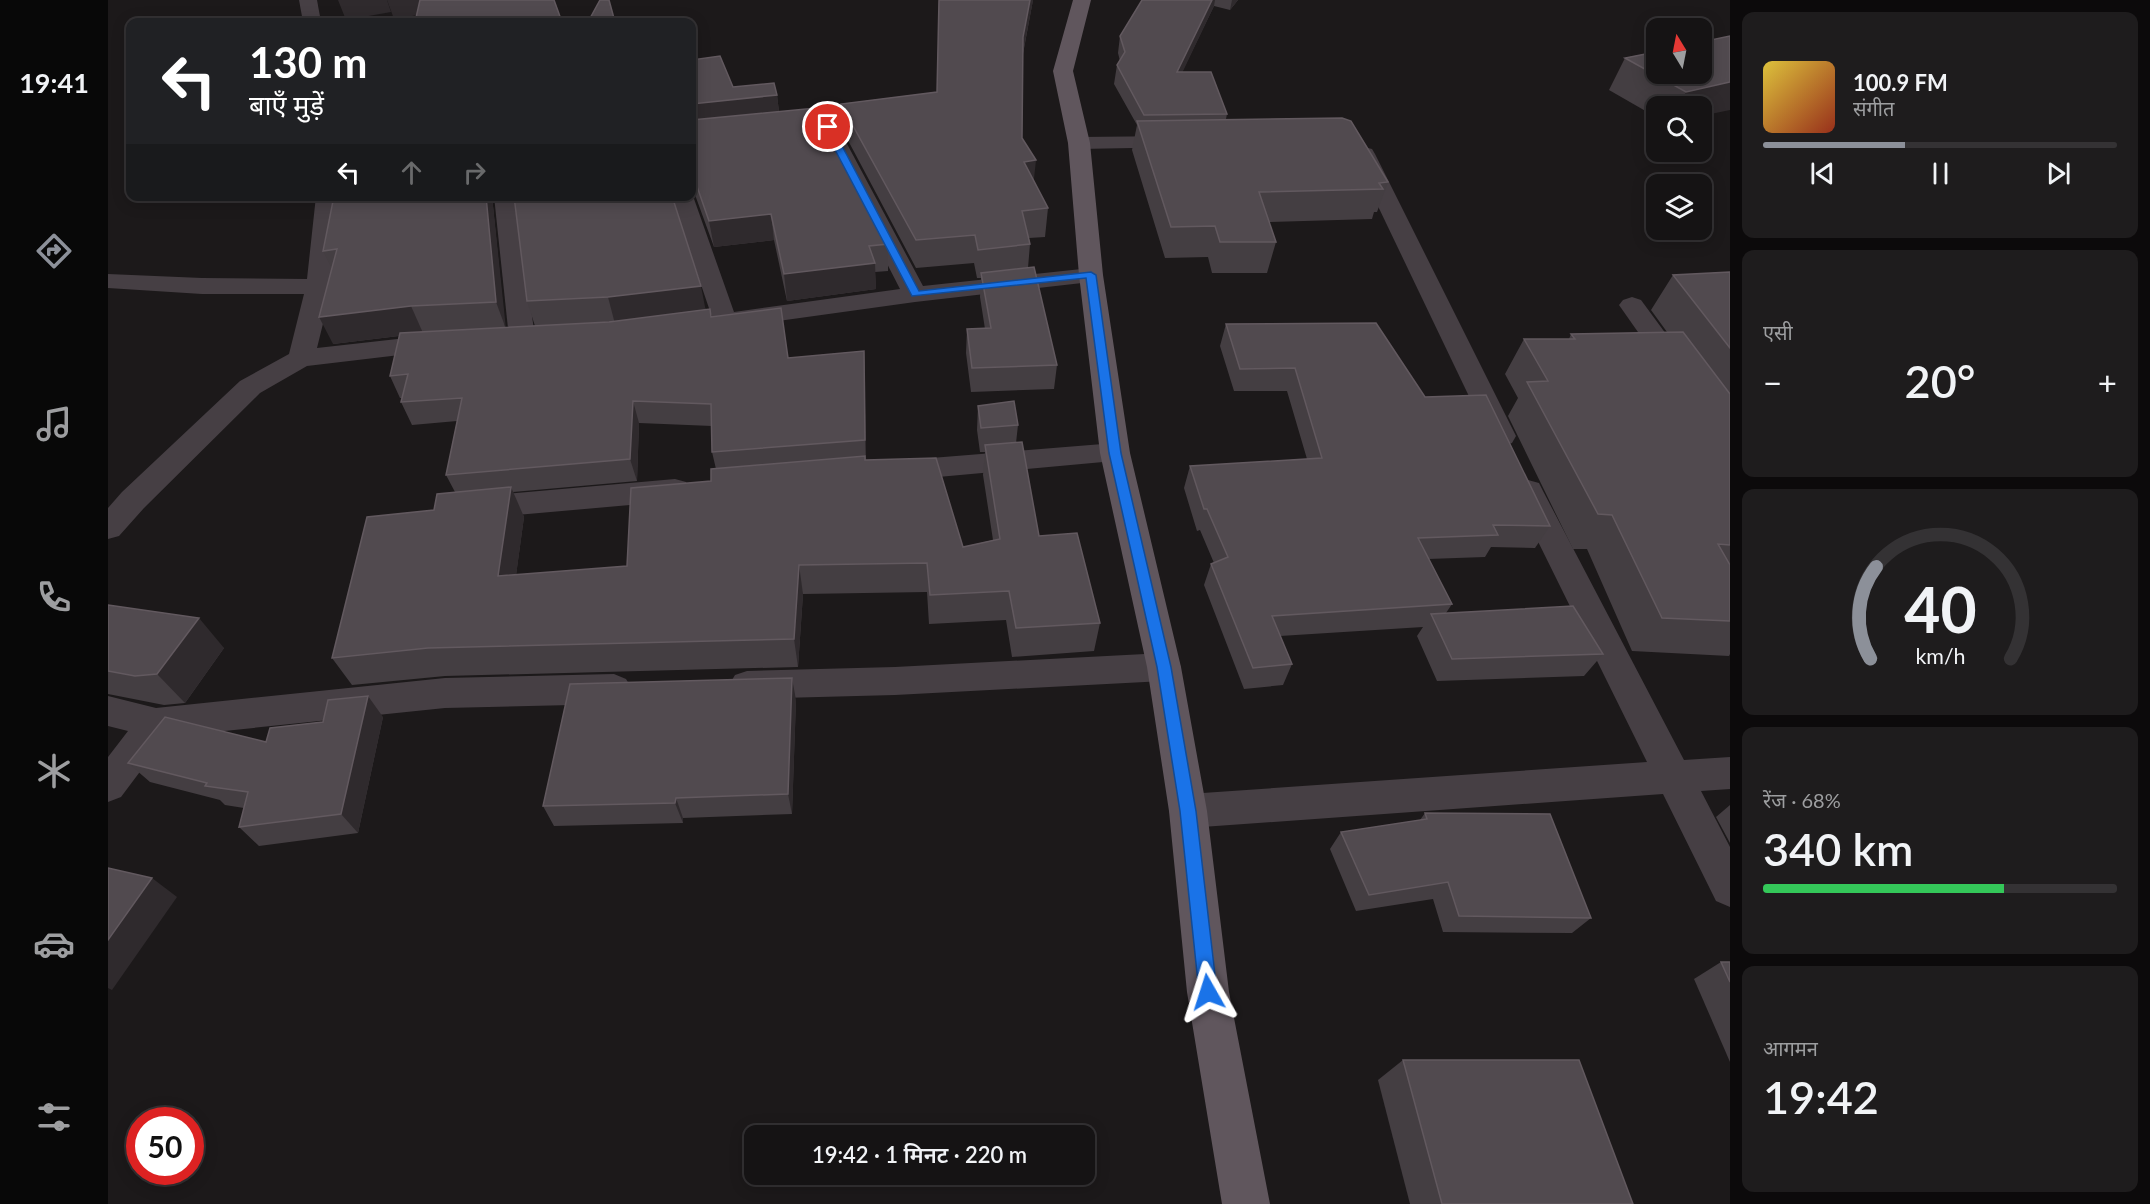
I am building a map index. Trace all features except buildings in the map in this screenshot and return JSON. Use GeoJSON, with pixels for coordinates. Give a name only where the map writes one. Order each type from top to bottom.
{"type":"FeatureCollection","features":[{"type":"Feature","properties":{"kind":"main road"},"geometry":{"type":"LineString","coordinates":[[1082,0],[1063,71],[1079,143],[1091,275],[1115,453],[1164,667],[1188,811],[1208,992],[1245,1204]]}},
{"type":"Feature","properties":{"kind":"street"},"geometry":{"type":"LineString","coordinates":[[308,0],[311,18]]}},
{"type":"Feature","properties":{"kind":"street"},"geometry":{"type":"LineString","coordinates":[[696,138],[802,125],[817,124],[828,127],[915,294]]}},
{"type":"Feature","properties":{"kind":"street"},"geometry":{"type":"LineString","coordinates":[[1079,143],[1206,141]]}},
{"type":"Feature","properties":{"kind":"street"},"geometry":{"type":"LineString","coordinates":[[1343,141],[1353,144],[1369,163],[1546,532],[1730,888]]}},
{"type":"Feature","properties":{"kind":"street"},"geometry":{"type":"LineString","coordinates":[[301,358],[319,287],[327,201]]}},
{"type":"Feature","properties":{"kind":"street"},"geometry":{"type":"LineString","coordinates":[[507,201],[522,338]]}},
{"type":"Feature","properties":{"kind":"street"},"geometry":{"type":"LineString","coordinates":[[683,201],[713,322],[915,294],[1091,275]]}},
{"type":"Feature","properties":{"kind":"street"},"geometry":{"type":"LineString","coordinates":[[108,281],[202,286],[319,287]]}},
{"type":"Feature","properties":{"kind":"street"},"geometry":{"type":"LineString","coordinates":[[1632,305],[1730,442]]}},
{"type":"Feature","properties":{"kind":"street"},"geometry":{"type":"LineString","coordinates":[[108,528],[133,500],[250,387],[301,358],[467,340]]}},
{"type":"Feature","properties":{"kind":"street"},"geometry":{"type":"LineString","coordinates":[[864,474],[1115,453]]}},
{"type":"Feature","properties":{"kind":"street"},"geometry":{"type":"LineString","coordinates":[[443,511],[700,488]]}},
{"type":"Feature","properties":{"kind":"street"},"geometry":{"type":"LineString","coordinates":[[717,686],[895,681],[1164,667]]}},
{"type":"Feature","properties":{"kind":"street"},"geometry":{"type":"LineString","coordinates":[[108,711],[156,723],[446,693],[646,688]]}},
{"type":"Feature","properties":{"kind":"street"},"geometry":{"type":"LineString","coordinates":[[108,785],[156,723]]}},
{"type":"Feature","properties":{"kind":"street"},"geometry":{"type":"LineString","coordinates":[[1188,811],[1730,773]]}},
{"type":"Feature","properties":{"kind":"route"},"geometry":{"type":"LineString","coordinates":[[828,127],[915,294],[1091,275],[1115,453],[1164,667],[1188,811],[1208,992]]}}]}
